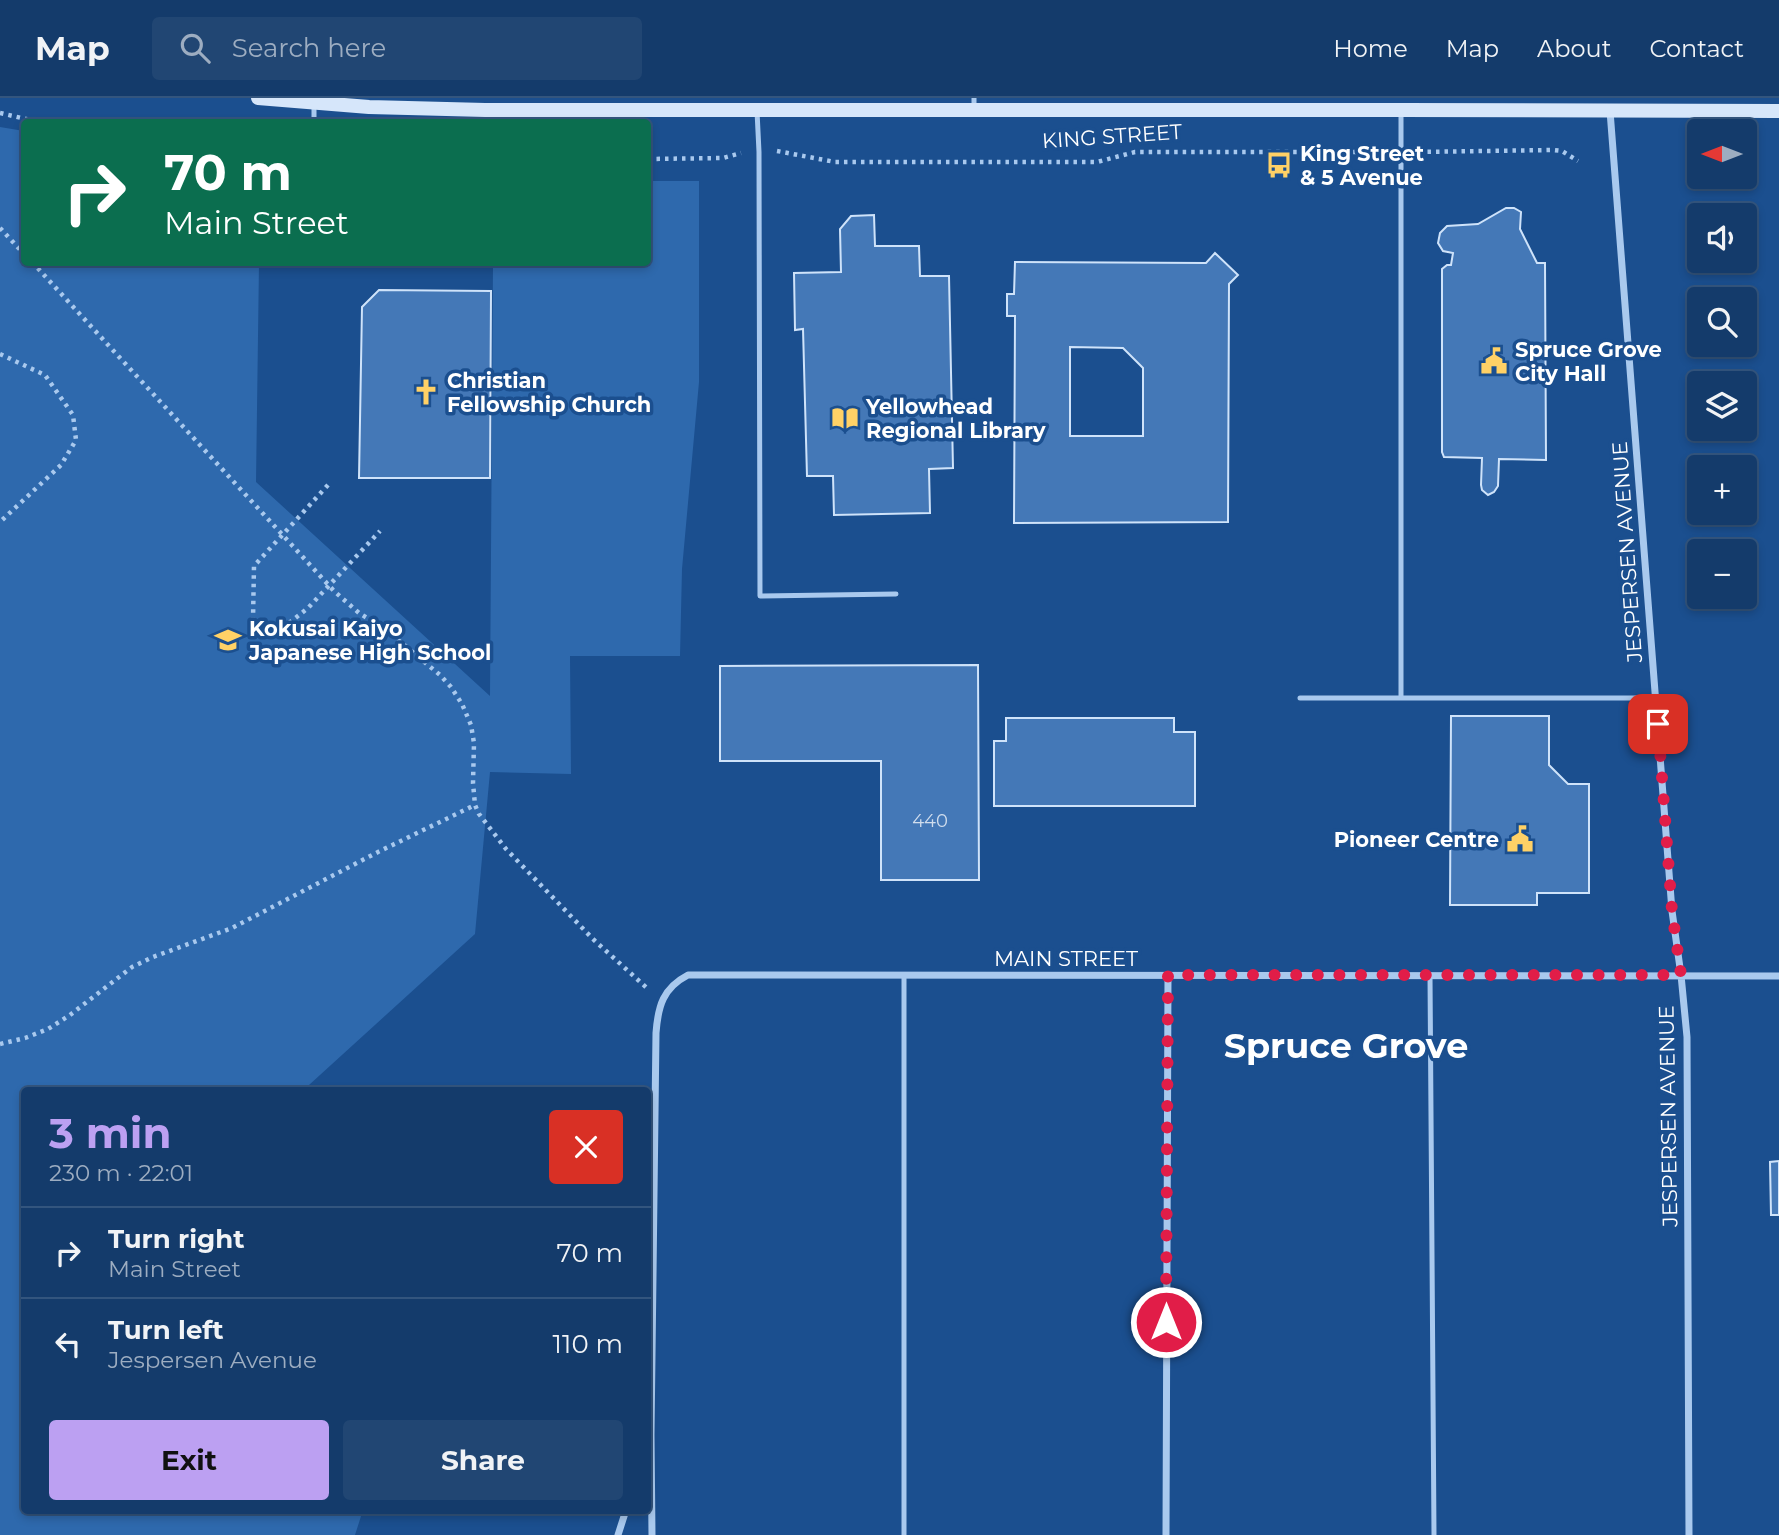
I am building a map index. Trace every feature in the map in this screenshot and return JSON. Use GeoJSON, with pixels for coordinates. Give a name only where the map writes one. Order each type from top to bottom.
{"type":"FeatureCollection","features":[{"type":"Feature","properties":{"kind":"street","name":"KING STREET"},"geometry":{"type":"LineString","coordinates":[[258,98],[314,103],[369,102],[484,116],[573,104],[757,111],[974,104],[1164,104],[1401,110],[1493,104],[1610,111],[1779,111]]}},
{"type":"Feature","properties":{"kind":"street","name":"JESPERSEN AVENUE"},"geometry":{"type":"LineString","coordinates":[[1610,111],[1672,911],[1687,1037],[1689,1535]]}},
{"type":"Feature","properties":{"kind":"street","name":"MAIN STREET"},"geometry":{"type":"LineString","coordinates":[[662,1001],[676,982],[688,975],[1779,976]]}},
{"type":"Feature","properties":{"kind":"street"},"geometry":{"type":"LineString","coordinates":[[1166,1535],[1168,975]]}},
{"type":"Feature","properties":{"kind":"street"},"geometry":{"type":"LineString","coordinates":[[652,1535],[656,1033],[657,1016],[662,1001]]}},
{"type":"Feature","properties":{"kind":"street"},"geometry":{"type":"LineString","coordinates":[[618,1535],[625,1514]]}},
{"type":"Feature","properties":{"kind":"lane"},"geometry":{"type":"LineString","coordinates":[[314,103],[314,119]]}},
{"type":"Feature","properties":{"kind":"lane"},"geometry":{"type":"LineString","coordinates":[[1401,110],[1401,698]]}},
{"type":"Feature","properties":{"kind":"lane"},"geometry":{"type":"LineString","coordinates":[[757,111],[760,596],[896,594]]}},
{"type":"Feature","properties":{"kind":"lane"},"geometry":{"type":"LineString","coordinates":[[1300,698],[1656,698]]}},
{"type":"Feature","properties":{"kind":"lane"},"geometry":{"type":"LineString","coordinates":[[1430,975],[1434,1535]]}},
{"type":"Feature","properties":{"kind":"lane"},"geometry":{"type":"LineString","coordinates":[[904,976],[904,1535]]}},
{"type":"Feature","properties":{"kind":"path"},"geometry":{"type":"LineString","coordinates":[[0,114],[24,119]]}},
{"type":"Feature","properties":{"kind":"path","name":"KING STREET"},"geometry":{"type":"LineString","coordinates":[[651,159],[723,158],[739,153],[776,151],[835,162],[1097,162],[1135,152],[1553,150],[1562,151],[1578,161]]}},
{"type":"Feature","properties":{"kind":"path"},"geometry":{"type":"LineString","coordinates":[[0,228],[21,251]]}},
{"type":"Feature","properties":{"kind":"path"},"geometry":{"type":"LineString","coordinates":[[36,266],[329,586],[359,613],[385,629],[451,687],[471,725],[475,805],[493,834],[594,940],[662,1001]]}},
{"type":"Feature","properties":{"kind":"path"},"geometry":{"type":"LineString","coordinates":[[0,354],[45,375],[73,415],[76,440],[61,465],[0,522]]}},
{"type":"Feature","properties":{"kind":"path"},"geometry":{"type":"LineString","coordinates":[[328,485],[254,566],[253,620],[280,630],[309,608],[380,531]]}},
{"type":"Feature","properties":{"kind":"path"},"geometry":{"type":"LineString","coordinates":[[0,1044],[48,1029],[132,967],[232,928],[377,852],[475,805]]}},
{"type":"Feature","properties":{"kind":"shaded area"},"geometry":{"type":"Polygon","coordinates":[[[0,127],[21,130],[21,266],[259,266],[256,482],[490,696],[493,266],[651,266],[651,181],[699,181],[699,382],[682,569],[680,656],[570,656],[571,774],[490,772],[475,934],[309,1085],[311,1087],[21,1087],[21,1514],[362,1514],[355,1535],[0,1535],[0,127]]]}},
{"type":"Feature","properties":{"kind":"building","name":"Spruce Grove City Hall"},"geometry":{"type":"Polygon","coordinates":[[[1506,208],[1521,212],[1520,229],[1537,263],[1545,263],[1546,460],[1499,459],[1498,486],[1488,495],[1481,485],[1482,458],[1444,457],[1442,452],[1442,269],[1451,265],[1453,253],[1443,251],[1438,243],[1440,233],[1447,226],[1478,224],[1506,208]]]}},
{"type":"Feature","properties":{"kind":"building","name":"Yellowhead Regional Library"},"geometry":{"type":"Polygon","coordinates":[[[874,215],[875,246],[919,246],[920,276],[949,276],[953,468],[929,469],[930,513],[834,515],[833,476],[807,476],[803,329],[795,330],[794,273],[841,272],[840,229],[851,216],[874,215]]]}},
{"type":"Feature","properties":{"kind":"building"},"geometry":{"type":"Polygon","coordinates":[[[1215,253],[1238,275],[1229,284],[1228,522],[1014,523],[1015,316],[1007,316],[1007,294],[1014,294],[1015,262],[1206,263],[1215,253]],[[1070,347],[1070,436],[1143,436],[1143,368],[1123,348],[1070,347]]]}},
{"type":"Feature","properties":{"kind":"building","name":"Christian Fellowship Church"},"geometry":{"type":"Polygon","coordinates":[[[379,290],[491,291],[490,478],[359,478],[362,307],[379,290]]]}},
{"type":"Feature","properties":{"kind":"building"},"geometry":{"type":"Polygon","coordinates":[[[978,665],[979,880],[881,880],[881,761],[720,761],[720,666],[978,665]]]}},
{"type":"Feature","properties":{"kind":"building","name":"Pioneer Centre"},"geometry":{"type":"Polygon","coordinates":[[[1451,716],[1549,716],[1549,765],[1568,784],[1589,784],[1589,893],[1537,893],[1537,905],[1450,905],[1451,716]]]}},
{"type":"Feature","properties":{"kind":"building"},"geometry":{"type":"Polygon","coordinates":[[[1006,718],[1174,718],[1174,732],[1195,732],[1195,806],[994,806],[994,741],[1006,741],[1006,718]]]}},
{"type":"Feature","properties":{"kind":"building"},"geometry":{"type":"Polygon","coordinates":[[[1779,1161],[1779,1215],[1771,1215],[1770,1162],[1779,1161]]]}},
{"type":"Feature","properties":{"kind":"place","name":"King Street & 5 Avenue"},"geometry":{"type":"Point","coordinates":[1279,165]}},
{"type":"Feature","properties":{"kind":"place","name":"Spruce Grove City Hall"},"geometry":{"type":"Point","coordinates":[1494,361]}},
{"type":"Feature","properties":{"kind":"place","name":"Christian Fellowship Church"},"geometry":{"type":"Point","coordinates":[426,392]}},
{"type":"Feature","properties":{"kind":"place","name":"Yellowhead Regional Library"},"geometry":{"type":"Point","coordinates":[845,418]}},
{"type":"Feature","properties":{"kind":"place","name":"Kokusai Kaiyo Japanese High School"},"geometry":{"type":"Point","coordinates":[228,640]}},
{"type":"Feature","properties":{"kind":"place","name":"Pioneer Centre"},"geometry":{"type":"Point","coordinates":[1520,839]}},
{"type":"Feature","properties":{"kind":"district","name":"Spruce Grove"},"geometry":{"type":"Point","coordinates":[1346,1045]}},
{"type":"Feature","properties":{"kind":"route"},"geometry":{"type":"LineString","coordinates":[[1166,1322],[1168,975],[1681,975],[1672,911],[1658,724]]}}]}
